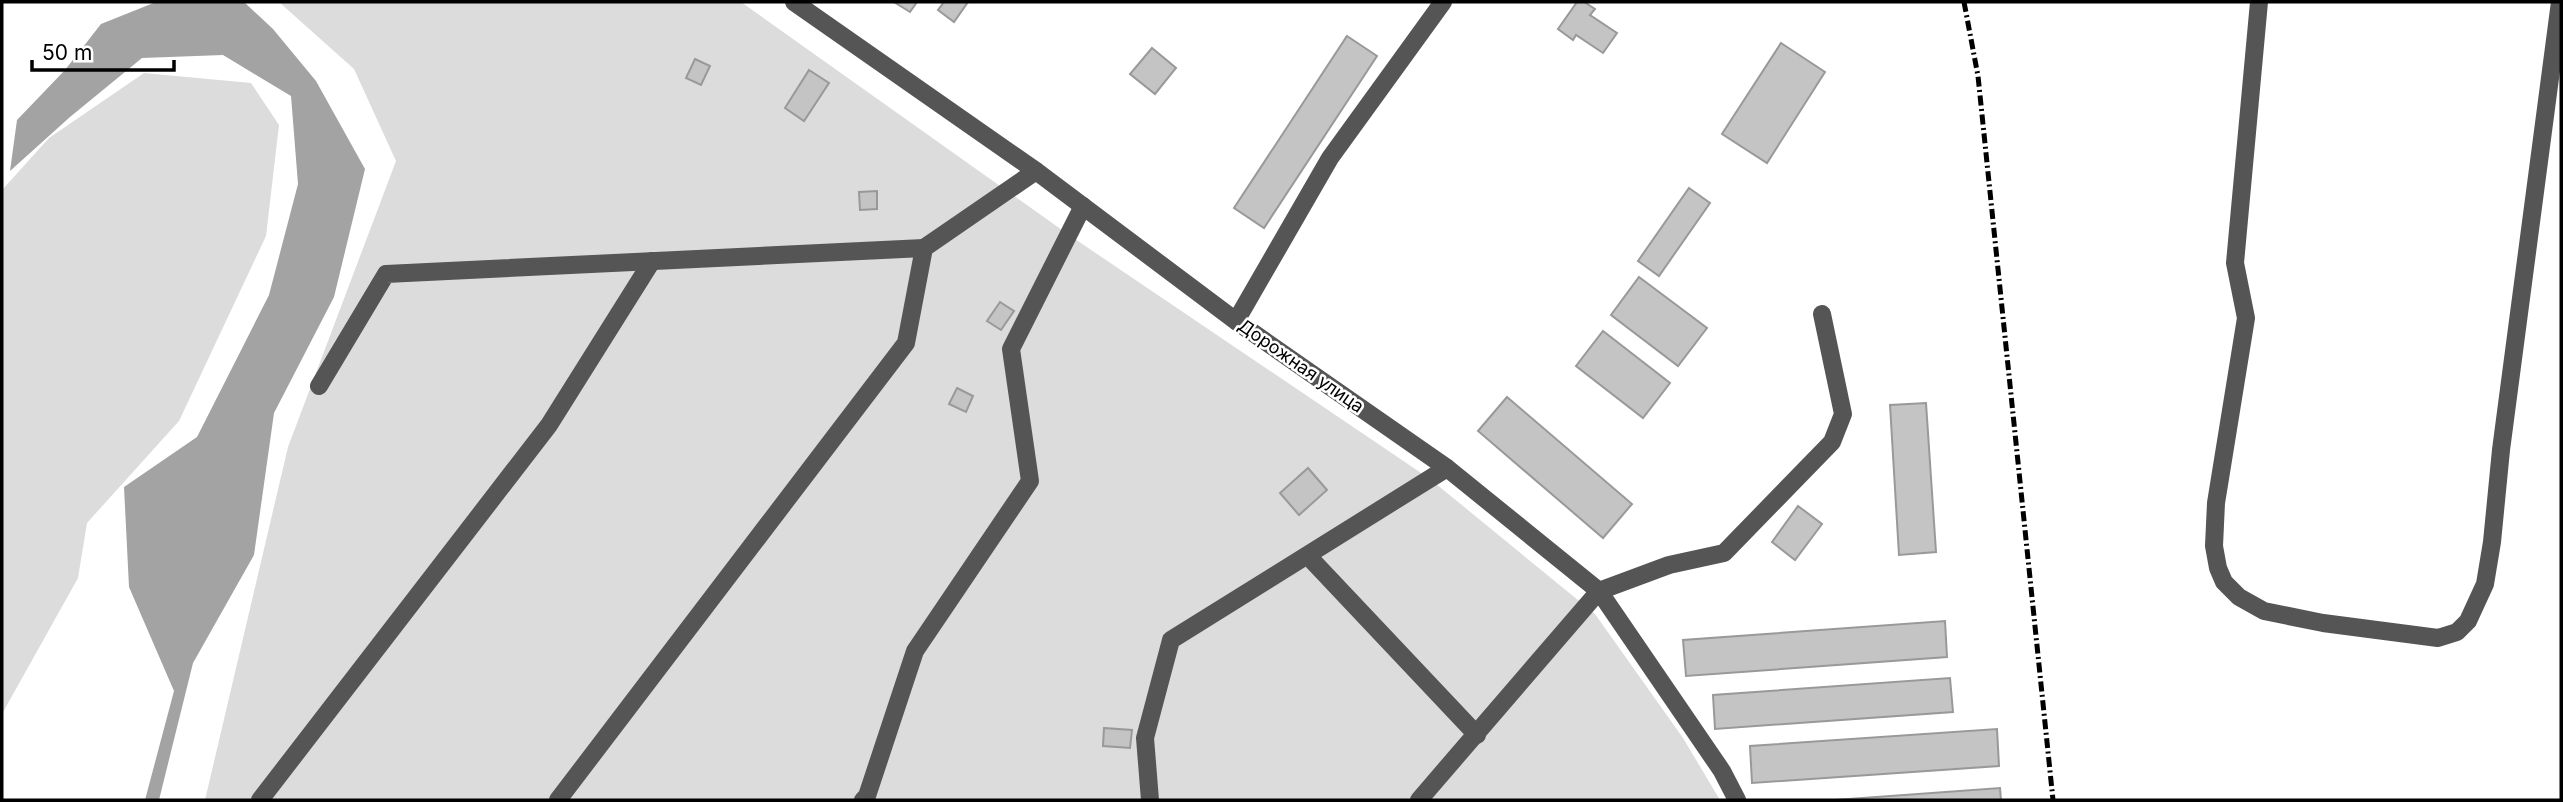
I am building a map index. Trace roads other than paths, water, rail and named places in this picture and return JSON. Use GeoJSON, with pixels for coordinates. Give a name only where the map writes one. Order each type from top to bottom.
{"type":"FeatureCollection","features":[{"type":"Feature","properties":{"kind":"street","name":"Дорожная улица"},"geometry":{"type":"LineString","coordinates":[[794,2],[1036,171],[1236,321],[1447,468],[1599,591],[1722,771],[1737,800]]}},
{"type":"Feature","properties":{"kind":"street"},"geometry":{"type":"LineString","coordinates":[[1236,321],[1330,158],[1443,2]]}},
{"type":"Feature","properties":{"kind":"street"},"geometry":{"type":"LineString","coordinates":[[2259,2],[2235,263],[2246,318],[2216,503],[2214,546],[2218,568],[2224,582],[2239,597],[2264,611],[2323,623],[2438,638],[2457,632],[2468,621],[2485,584],[2560,2]]}},
{"type":"Feature","properties":{"kind":"street"},"geometry":{"type":"LineString","coordinates":[[319,386],[386,274],[924,248],[1036,171]]}},
{"type":"Feature","properties":{"kind":"street"},"geometry":{"type":"LineString","coordinates":[[863,800],[867,796],[915,651],[1030,481],[1011,349],[1083,206]]}},
{"type":"Feature","properties":{"kind":"street"},"geometry":{"type":"LineString","coordinates":[[558,800],[906,343],[924,248]]}},
{"type":"Feature","properties":{"kind":"street"},"geometry":{"type":"LineString","coordinates":[[260,800],[548,425],[652,261]]}},
{"type":"Feature","properties":{"kind":"street"},"geometry":{"type":"LineString","coordinates":[[1419,800],[1599,591],[1669,565],[1724,553],[1832,442],[1843,414],[1822,314]]}},
{"type":"Feature","properties":{"kind":"street"},"geometry":{"type":"LineString","coordinates":[[1150,800],[1145,738],[1171,640],[1447,468]]}},
{"type":"Feature","properties":{"kind":"street"},"geometry":{"type":"LineString","coordinates":[[1308,556],[1477,735]]}},
{"type":"Feature","properties":{"kind":"railway"},"geometry":{"type":"LineString","coordinates":[[1964,2],[1978,76],[2053,800]]}}]}
